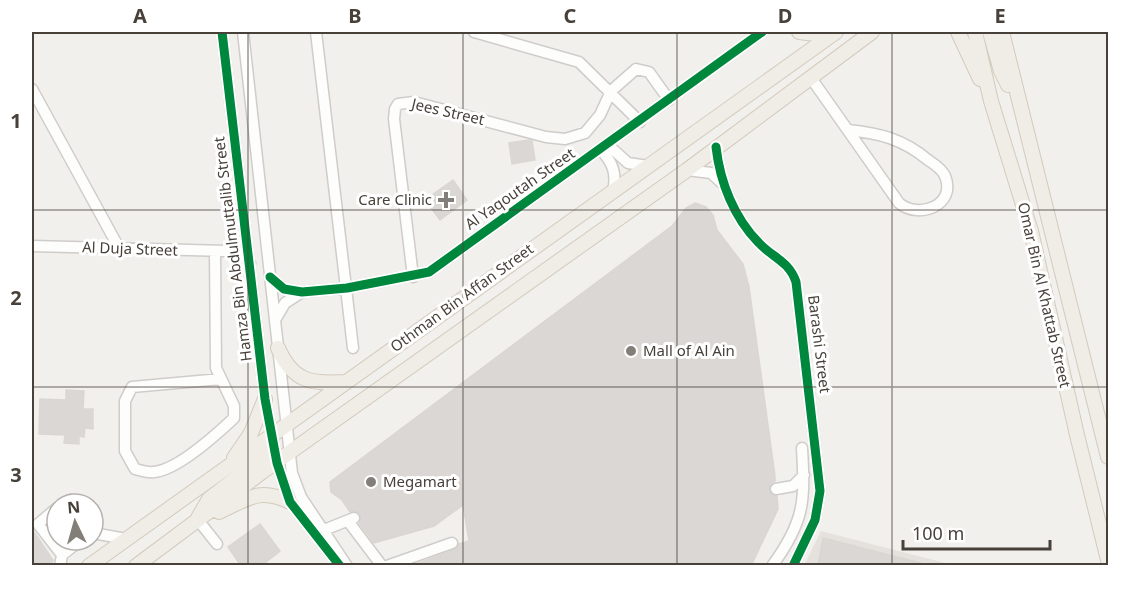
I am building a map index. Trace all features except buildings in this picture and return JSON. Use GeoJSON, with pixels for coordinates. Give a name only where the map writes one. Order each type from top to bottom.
{"type":"FeatureCollection","features":[{"type":"Feature","properties":{"kind":"main road"},"geometry":{"type":"LineString","coordinates":[[799,32],[827,32]]}},
{"type":"Feature","properties":{"kind":"main road","name":"Othman Bin Affan Street"},"geometry":{"type":"LineString","coordinates":[[89,566],[836,32]]}},
{"type":"Feature","properties":{"kind":"main road","name":"Othman Bin Affan Street"},"geometry":{"type":"LineString","coordinates":[[136,566],[687,170],[872,32]]}},
{"type":"Feature","properties":{"kind":"main road"},"geometry":{"type":"LineString","coordinates":[[958,32],[991,101]]}},
{"type":"Feature","properties":{"kind":"main road","name":"Omar Bin Al Khattab Street"},"geometry":{"type":"LineString","coordinates":[[975,32],[991,101],[1031,231],[1108,560]]}},
{"type":"Feature","properties":{"kind":"main road"},"geometry":{"type":"LineString","coordinates":[[990,32],[1001,71],[1016,97]]}},
{"type":"Feature","properties":{"kind":"main road","name":"Omar Bin Al Khattab Street"},"geometry":{"type":"LineString","coordinates":[[1002,32],[1016,97],[1032,149],[1108,456]]}},
{"type":"Feature","properties":{"kind":"main road"},"geometry":{"type":"LineString","coordinates":[[278,348],[289,368],[306,380],[323,384],[345,382]]}},
{"type":"Feature","properties":{"kind":"main road"},"geometry":{"type":"LineString","coordinates":[[227,468],[251,433],[265,399]]}},
{"type":"Feature","properties":{"kind":"main road"},"geometry":{"type":"LineString","coordinates":[[198,520],[209,499],[265,456],[269,450],[267,439]]}},
{"type":"Feature","properties":{"kind":"main road"},"geometry":{"type":"LineString","coordinates":[[198,520],[257,494],[272,494],[290,502]]}},
{"type":"Feature","properties":{"kind":"street","name":"Hamza Bin Abdulmuttalib Street"},"geometry":{"type":"LineString","coordinates":[[222,32],[265,399],[267,439],[290,502],[340,566]]}},
{"type":"Feature","properties":{"kind":"street"},"geometry":{"type":"LineString","coordinates":[[243,32],[289,454],[301,497],[347,566]]}},
{"type":"Feature","properties":{"kind":"street"},"geometry":{"type":"LineString","coordinates":[[316,32],[353,348]]}},
{"type":"Feature","properties":{"kind":"street"},"geometry":{"type":"LineString","coordinates":[[474,32],[579,62],[640,122]]}},
{"type":"Feature","properties":{"kind":"street","name":"Al Yaqoutah Street"},"geometry":{"type":"LineString","coordinates":[[270,277],[284,289],[302,292],[413,278],[434,269],[605,148],[762,32]]}},
{"type":"Feature","properties":{"kind":"street"},"geometry":{"type":"LineString","coordinates":[[611,91],[632,72],[641,69],[649,72],[669,100]]}},
{"type":"Feature","properties":{"kind":"street"},"geometry":{"type":"LineString","coordinates":[[812,78],[848,130],[904,207],[921,212],[933,208],[942,200],[946,188],[945,176],[917,150],[885,135],[848,130]]}},
{"type":"Feature","properties":{"kind":"street"},"geometry":{"type":"LineString","coordinates":[[32,89],[119,248]]}},
{"type":"Feature","properties":{"kind":"street","name":"Jees Street"},"geometry":{"type":"LineString","coordinates":[[413,278],[394,119],[394,109],[398,104],[414,102],[546,137],[565,139],[585,133],[594,126],[611,91]]}},
{"type":"Feature","properties":{"kind":"street","name":"Barashi Street"},"geometry":{"type":"LineString","coordinates":[[716,147],[723,184],[740,217],[754,238],[787,263],[796,282],[820,490],[815,520],[793,566]]}},
{"type":"Feature","properties":{"kind":"street"},"geometry":{"type":"LineString","coordinates":[[605,148],[628,163],[648,166]]}},
{"type":"Feature","properties":{"kind":"street"},"geometry":{"type":"LineString","coordinates":[[605,148],[615,172],[613,191]]}},
{"type":"Feature","properties":{"kind":"street"},"geometry":{"type":"LineString","coordinates":[[687,170],[711,173],[723,184]]}},
{"type":"Feature","properties":{"kind":"street"},"geometry":{"type":"LineString","coordinates":[[228,251],[239,244],[246,233]]}},
{"type":"Feature","properties":{"kind":"street","name":"Al Duja Street"},"geometry":{"type":"LineString","coordinates":[[32,246],[228,251]]}},
{"type":"Feature","properties":{"kind":"street"},"geometry":{"type":"LineString","coordinates":[[228,251],[240,255],[249,263]]}},
{"type":"Feature","properties":{"kind":"street"},"geometry":{"type":"LineString","coordinates":[[215,252],[216,363],[234,406],[234,418],[199,447],[165,470],[153,472],[135,469],[125,452],[125,401],[132,387],[221,379]]}},
{"type":"Feature","properties":{"kind":"street"},"geometry":{"type":"LineString","coordinates":[[275,320],[285,303],[302,292]]}},
{"type":"Feature","properties":{"kind":"street"},"geometry":{"type":"LineString","coordinates":[[772,566],[792,534],[803,505],[802,448]]}},
{"type":"Feature","properties":{"kind":"street"},"geometry":{"type":"LineString","coordinates":[[803,505],[793,494],[776,491],[793,486],[804,475]]}},
{"type":"Feature","properties":{"kind":"street"},"geometry":{"type":"LineString","coordinates":[[45,518],[38,524],[45,535]]}},
{"type":"Feature","properties":{"kind":"street"},"geometry":{"type":"LineString","coordinates":[[198,520],[217,544]]}},
{"type":"Feature","properties":{"kind":"street"},"geometry":{"type":"LineString","coordinates":[[324,530],[351,520],[382,566]]}},
{"type":"Feature","properties":{"kind":"street"},"geometry":{"type":"LineString","coordinates":[[105,536],[126,539]]}},
{"type":"Feature","properties":{"kind":"street"},"geometry":{"type":"LineString","coordinates":[[387,566],[452,543]]}},
{"type":"Feature","properties":{"kind":"shaded area"},"geometry":{"type":"Polygon","coordinates":[[[821,531],[953,565],[804,566],[821,531]]]}},
{"type":"Feature","properties":{"kind":"cycle path"},"geometry":{"type":"LineString","coordinates":[[222,32],[265,399],[277,463],[290,502],[340,566]]}},
{"type":"Feature","properties":{"kind":"cycle path"},"geometry":{"type":"LineString","coordinates":[[270,277],[284,289],[302,292],[347,288],[429,272],[762,32]]}},
{"type":"Feature","properties":{"kind":"cycle path"},"geometry":{"type":"LineString","coordinates":[[716,147],[721,173],[735,211],[764,248],[785,264],[796,282],[820,491],[815,520],[793,566]]}},
{"type":"Feature","properties":{"kind":"place","name":"Care Clinic"},"geometry":{"type":"Point","coordinates":[446,200]}},
{"type":"Feature","properties":{"kind":"place","name":"Mall of Al Ain"},"geometry":{"type":"Point","coordinates":[631,351]}},
{"type":"Feature","properties":{"kind":"place","name":"Megamart"},"geometry":{"type":"Point","coordinates":[371,482]}}]}
